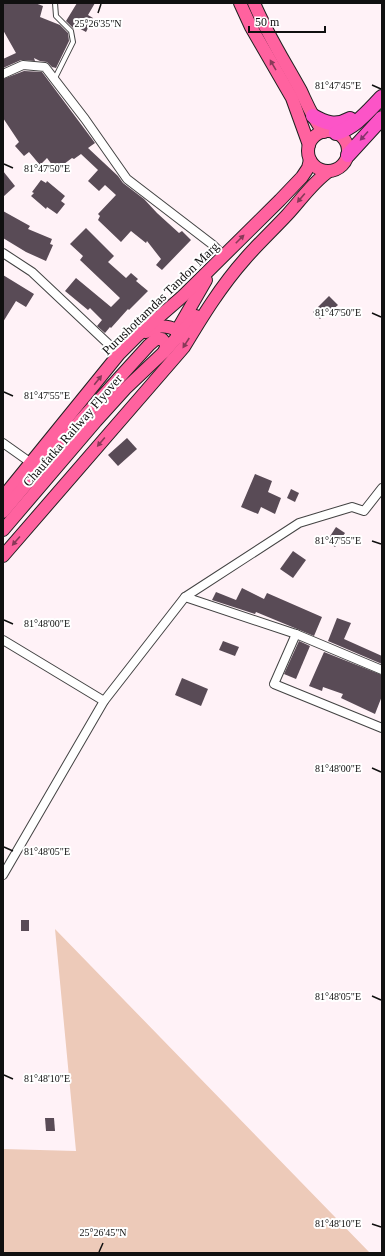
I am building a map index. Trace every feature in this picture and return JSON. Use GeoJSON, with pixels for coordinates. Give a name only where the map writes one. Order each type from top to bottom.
{"type":"FeatureCollection","features":[{"type":"Feature","properties":{"kind":"highway"},"geometry":{"type":"LineString","coordinates":[[330,132],[345,131],[382,97]]}},
{"type":"Feature","properties":{"kind":"highway"},"geometry":{"type":"LineString","coordinates":[[308,121],[331,124],[341,123],[366,113]]}},
{"type":"Feature","properties":{"kind":"highway"},"geometry":{"type":"LineString","coordinates":[[348,155],[382,118]]}},
{"type":"Feature","properties":{"kind":"main road"},"geometry":{"type":"LineString","coordinates":[[240,3],[251,27],[298,98]]}},
{"type":"Feature","properties":{"kind":"main road"},"geometry":{"type":"LineString","coordinates":[[254,3],[308,121],[308,151],[310,160],[317,168],[329,172]]}},
{"type":"Feature","properties":{"kind":"main road"},"geometry":{"type":"LineString","coordinates":[[177,333],[288,214],[312,185],[329,172],[336,170],[345,161],[348,155],[348,148],[342,137],[330,132],[316,122],[308,121]]}},
{"type":"Feature","properties":{"kind":"main road"},"geometry":{"type":"LineString","coordinates":[[296,183],[302,160],[303,147],[301,135],[308,121]]}},
{"type":"Feature","properties":{"kind":"main road"},"geometry":{"type":"LineString","coordinates":[[309,145],[312,139],[318,134],[330,132]]}},
{"type":"Feature","properties":{"kind":"main road","name":"Purushottamdas Tandon Marg"},"geometry":{"type":"LineString","coordinates":[[3,496],[35,466],[119,354],[137,336],[183,296],[296,183],[308,168],[310,160]]}},
{"type":"Feature","properties":{"kind":"main road"},"geometry":{"type":"LineString","coordinates":[[177,333],[220,260]]}},
{"type":"Feature","properties":{"kind":"main road"},"geometry":{"type":"LineString","coordinates":[[3,556],[184,347],[205,312],[228,279]]}},
{"type":"Feature","properties":{"kind":"main road"},"geometry":{"type":"LineString","coordinates":[[137,336],[158,326],[171,327],[177,333]]}},
{"type":"Feature","properties":{"kind":"main road","name":"Chaufatka Railway Flyover"},"geometry":{"type":"LineString","coordinates":[[3,530],[96,421],[125,389],[164,352],[177,333]]}},
{"type":"Feature","properties":{"kind":"main road"},"geometry":{"type":"LineString","coordinates":[[3,512],[35,466],[80,422],[149,345],[156,339],[162,339],[167,345],[164,352]]}},
{"type":"Feature","properties":{"kind":"street"},"geometry":{"type":"LineString","coordinates":[[3,74],[23,65],[45,67],[85,119],[127,179],[213,245],[220,260]]}},
{"type":"Feature","properties":{"kind":"street"},"geometry":{"type":"LineString","coordinates":[[3,254],[32,272],[119,354]]}},
{"type":"Feature","properties":{"kind":"street"},"geometry":{"type":"LineString","coordinates":[[3,443],[35,466]]}},
{"type":"Feature","properties":{"kind":"street"},"geometry":{"type":"LineString","coordinates":[[3,875],[104,701],[185,597],[299,522],[352,507],[364,511],[382,488]]}},
{"type":"Feature","properties":{"kind":"street"},"geometry":{"type":"LineString","coordinates":[[185,597],[296,634],[382,670]]}},
{"type":"Feature","properties":{"kind":"street"},"geometry":{"type":"LineString","coordinates":[[296,634],[274,684],[382,728]]}},
{"type":"Feature","properties":{"kind":"street"},"geometry":{"type":"LineString","coordinates":[[3,640],[104,701]]}},
{"type":"Feature","properties":{"kind":"lane"},"geometry":{"type":"LineString","coordinates":[[54,79],[73,42],[71,31],[56,16],[55,3]]}},
{"type":"Feature","properties":{"kind":"shaded area"},"geometry":{"type":"Polygon","coordinates":[[[55,929],[370,1253],[3,1253],[3,1149],[76,1151],[55,929]]]}},
{"type":"Feature","properties":{"kind":"building"},"geometry":{"type":"Polygon","coordinates":[[[3,3],[35,3],[43,6],[40,17],[60,25],[68,33],[69,41],[56,68],[52,67],[47,62],[34,58],[35,61],[21,60],[3,68],[3,59],[16,53],[3,30],[3,3]]]}},
{"type":"Feature","properties":{"kind":"building"},"geometry":{"type":"Polygon","coordinates":[[[77,3],[95,3],[88,15],[93,18],[86,32],[75,26],[74,29],[66,21],[77,3]]]}},
{"type":"Feature","properties":{"kind":"building"},"geometry":{"type":"Polygon","coordinates":[[[24,71],[42,72],[95,143],[88,148],[118,176],[123,183],[144,199],[179,233],[182,231],[191,240],[162,270],[156,265],[161,259],[147,241],[146,243],[131,231],[121,242],[98,220],[100,216],[98,214],[116,195],[105,185],[99,191],[88,181],[98,170],[81,154],[74,159],[72,158],[56,170],[47,158],[40,165],[29,152],[24,156],[15,146],[19,142],[3,118],[3,79],[24,71]]]}},
{"type":"Feature","properties":{"kind":"building"},"geometry":{"type":"Polygon","coordinates":[[[3,171],[15,186],[3,197],[3,171]]]}},
{"type":"Feature","properties":{"kind":"building"},"geometry":{"type":"Polygon","coordinates":[[[41,180],[46,183],[47,181],[65,196],[61,201],[65,204],[57,214],[47,207],[46,209],[31,196],[34,193],[32,192],[41,180]]]}},
{"type":"Feature","properties":{"kind":"building"},"geometry":{"type":"Polygon","coordinates":[[[3,211],[30,226],[28,229],[52,239],[50,244],[53,245],[46,261],[26,252],[3,238],[3,211]]]}},
{"type":"Feature","properties":{"kind":"building"},"geometry":{"type":"Polygon","coordinates":[[[86,228],[114,256],[108,262],[126,278],[131,273],[138,279],[136,281],[148,291],[105,333],[97,326],[102,320],[90,308],[88,310],[65,291],[76,278],[111,307],[120,298],[80,260],[83,256],[70,244],[86,228]]]}},
{"type":"Feature","properties":{"kind":"building"},"geometry":{"type":"Polygon","coordinates":[[[3,275],[34,294],[26,307],[16,301],[3,322],[3,275]]]}},
{"type":"Feature","properties":{"kind":"building"},"geometry":{"type":"Polygon","coordinates":[[[329,296],[338,305],[331,311],[329,309],[320,319],[313,312],[329,296]]]}},
{"type":"Feature","properties":{"kind":"building"},"geometry":{"type":"Polygon","coordinates":[[[127,438],[137,449],[118,466],[108,455],[127,438]]]}},
{"type":"Feature","properties":{"kind":"building"},"geometry":{"type":"Polygon","coordinates":[[[255,474],[272,481],[268,492],[281,498],[275,514],[261,507],[258,514],[241,507],[255,474]]]}},
{"type":"Feature","properties":{"kind":"building"},"geometry":{"type":"Polygon","coordinates":[[[291,489],[299,493],[295,502],[287,498],[291,489]]]}},
{"type":"Feature","properties":{"kind":"building"},"geometry":{"type":"Polygon","coordinates":[[[336,527],[345,533],[335,547],[327,541],[336,527]]]}},
{"type":"Feature","properties":{"kind":"building"},"geometry":{"type":"Polygon","coordinates":[[[293,551],[306,560],[293,578],[280,569],[293,551]]]}},
{"type":"Feature","properties":{"kind":"building"},"geometry":{"type":"Polygon","coordinates":[[[242,588],[264,599],[267,593],[322,617],[314,636],[256,612],[255,614],[212,600],[216,592],[236,600],[242,588]]]}},
{"type":"Feature","properties":{"kind":"building"},"geometry":{"type":"Polygon","coordinates":[[[337,618],[351,623],[344,639],[382,656],[382,664],[328,641],[337,618]]]}},
{"type":"Feature","properties":{"kind":"building"},"geometry":{"type":"Polygon","coordinates":[[[223,641],[239,647],[235,656],[219,650],[223,641]]]}},
{"type":"Feature","properties":{"kind":"building"},"geometry":{"type":"Polygon","coordinates":[[[299,641],[310,646],[296,679],[284,674],[299,641]]]}},
{"type":"Feature","properties":{"kind":"building"},"geometry":{"type":"Polygon","coordinates":[[[324,652],[382,675],[382,696],[375,714],[341,698],[343,694],[323,687],[322,691],[309,686],[324,652]]]}},
{"type":"Feature","properties":{"kind":"building"},"geometry":{"type":"Polygon","coordinates":[[[182,678],[208,689],[201,706],[175,695],[182,678]]]}},
{"type":"Feature","properties":{"kind":"building"},"geometry":{"type":"Polygon","coordinates":[[[21,920],[29,920],[29,931],[21,931],[21,920]]]}},
{"type":"Feature","properties":{"kind":"building"},"geometry":{"type":"Polygon","coordinates":[[[45,1118],[54,1118],[55,1131],[46,1131],[45,1118]]]}}]}
